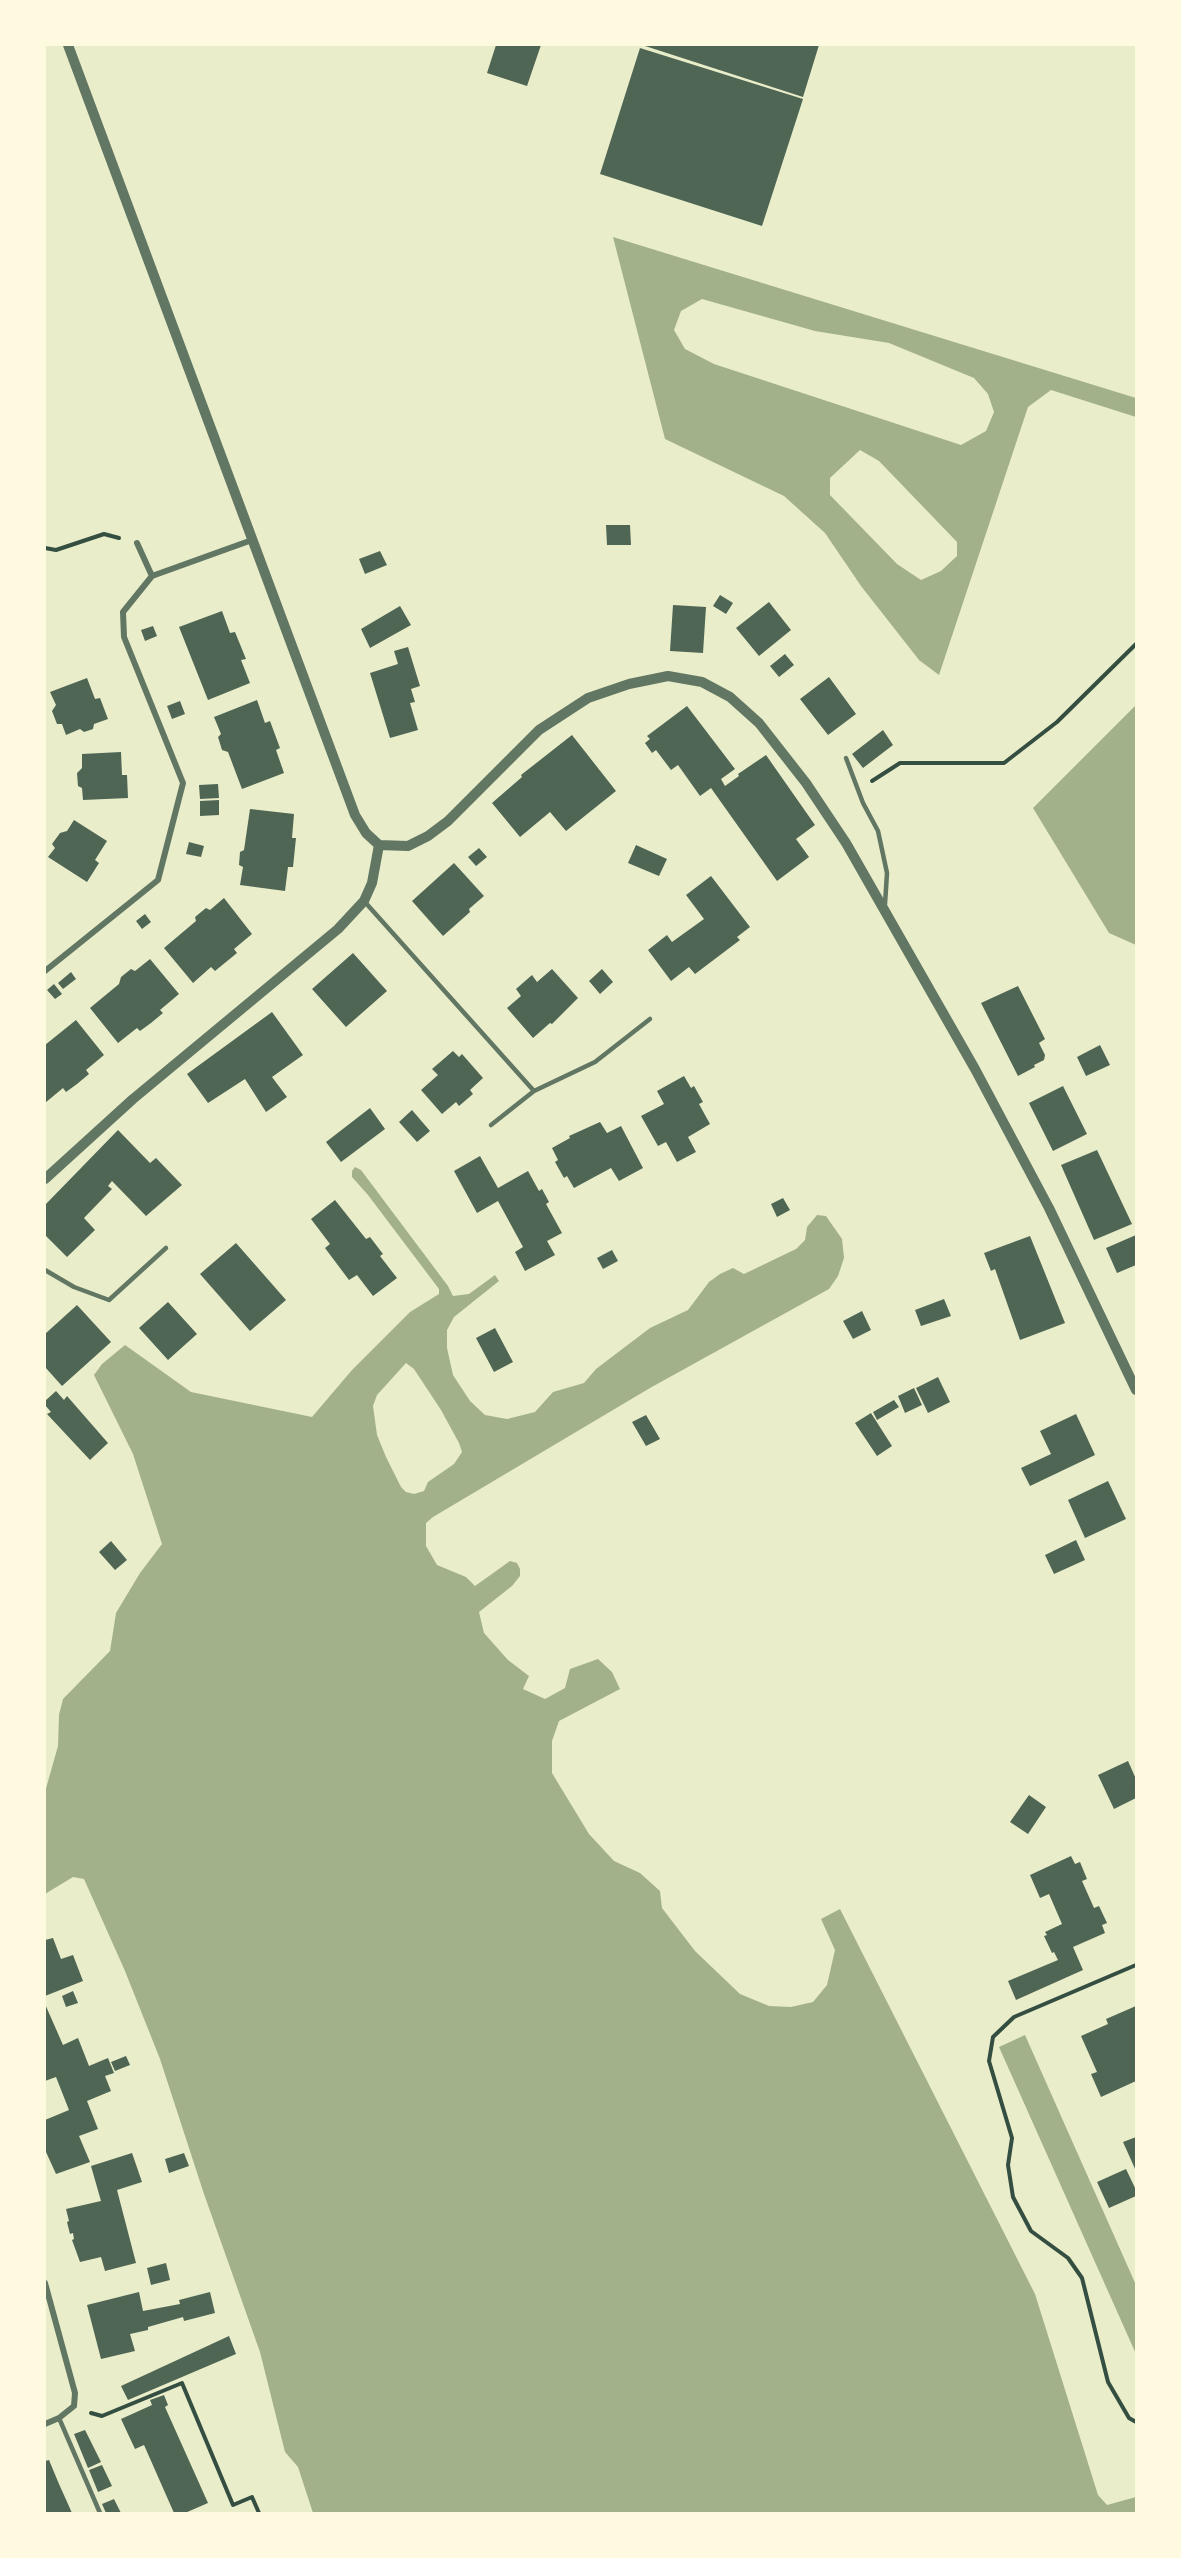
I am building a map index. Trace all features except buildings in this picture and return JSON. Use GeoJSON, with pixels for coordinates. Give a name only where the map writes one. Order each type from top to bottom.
{"type":"FeatureCollection","features":[{"type":"Feature","properties":{"kind":"street"},"geometry":{"type":"LineString","coordinates":[[68,45],[252,540],[356,815],[366,833],[379,845],[408,846],[428,836],[448,821],[539,730],[588,698],[628,684],[668,676],[702,682],[730,697],[759,723],[840,832],[975,1069],[1044,1198],[1136,1390]]}},
{"type":"Feature","properties":{"kind":"street"},"geometry":{"type":"LineString","coordinates":[[45,971],[158,880],[183,783],[124,637],[123,612],[152,576],[252,540]]}},
{"type":"Feature","properties":{"kind":"street"},"geometry":{"type":"LineString","coordinates":[[137,543],[152,576]]}},
{"type":"Feature","properties":{"kind":"street"},"geometry":{"type":"LineString","coordinates":[[45,1179],[133,1099],[338,929],[363,901],[372,883],[379,845]]}},
{"type":"Feature","properties":{"kind":"street"},"geometry":{"type":"LineString","coordinates":[[45,2283],[75,2392],[74,2406],[59,2418],[45,2424]]}},
{"type":"Feature","properties":{"kind":"lane"},"geometry":{"type":"LineString","coordinates":[[846,758],[863,803],[878,831],[887,873],[885,910]]}},
{"type":"Feature","properties":{"kind":"lane"},"geometry":{"type":"LineString","coordinates":[[363,901],[534,1091]]}},
{"type":"Feature","properties":{"kind":"lane"},"geometry":{"type":"LineString","coordinates":[[491,1125],[534,1091],[596,1062],[650,1019]]}},
{"type":"Feature","properties":{"kind":"lane"},"geometry":{"type":"LineString","coordinates":[[45,1270],[74,1287],[109,1300],[166,1248]]}},
{"type":"Feature","properties":{"kind":"lane"},"geometry":{"type":"LineString","coordinates":[[59,2418],[100,2513]]}},
{"type":"Feature","properties":{"kind":"path"},"geometry":{"type":"LineString","coordinates":[[45,548],[56,550],[104,534],[137,543]]}},
{"type":"Feature","properties":{"kind":"path"},"geometry":{"type":"LineString","coordinates":[[859,790],[900,763],[1004,763],[1057,722],[1136,644]]}},
{"type":"Feature","properties":{"kind":"path"},"geometry":{"type":"LineString","coordinates":[[1136,1965],[1014,2017],[993,2037],[989,2061],[1012,2138],[1008,2165],[1012,2197],[1031,2231],[1068,2258],[1082,2278],[1108,2382],[1129,2418],[1136,2422]]}},
{"type":"Feature","properties":{"kind":"path"},"geometry":{"type":"LineString","coordinates":[[74,2406],[102,2416],[182,2383],[233,2505],[252,2497],[260,2513]]}},
{"type":"Feature","properties":{"kind":"shaded area"},"geometry":{"type":"Polygon","coordinates":[[[613,237],[1136,398],[1136,417],[1051,390],[1028,407],[939,675],[919,660],[861,586],[825,533],[784,496],[665,439],[613,237]],[[702,299],[681,311],[674,330],[685,349],[714,364],[961,445],[986,431],[994,412],[988,394],[974,378],[889,343],[815,331],[702,299]],[[860,450],[830,478],[830,495],[897,564],[921,580],[941,571],[957,556],[957,542],[879,461],[860,450]]]}},
{"type":"Feature","properties":{"kind":"shaded area"},"geometry":{"type":"Polygon","coordinates":[[[1136,705],[1136,945],[1109,933],[1033,808],[1136,705]]]}},
{"type":"Feature","properties":{"kind":"shaded area"},"geometry":{"type":"Polygon","coordinates":[[[355,1167],[361,1170],[448,1286],[453,1296],[469,1294],[495,1275],[499,1281],[454,1317],[447,1330],[447,1348],[453,1375],[470,1401],[485,1415],[507,1419],[535,1412],[553,1392],[584,1383],[596,1369],[650,1328],[688,1310],[709,1282],[720,1274],[733,1268],[744,1274],[796,1249],[805,1240],[807,1227],[817,1215],[826,1216],[842,1239],[844,1258],[838,1276],[829,1289],[650,1388],[433,1517],[426,1523],[426,1546],[437,1565],[466,1577],[475,1586],[510,1561],[517,1563],[520,1576],[512,1586],[479,1612],[484,1633],[508,1660],[529,1676],[523,1689],[545,1699],[565,1688],[570,1669],[598,1659],[612,1672],[620,1689],[559,1721],[552,1741],[552,1773],[589,1834],[614,1861],[640,1873],[660,1891],[662,1908],[695,1951],[740,1994],[769,2006],[791,2007],[813,2002],[827,1985],[835,1950],[821,1919],[840,1909],[1035,2294],[1098,2495],[1107,2505],[1136,2497],[1136,2513],[313,2513],[298,2467],[285,2452],[260,2352],[204,2194],[160,2059],[125,1971],[84,1879],[73,1877],[45,1894],[45,1792],[58,1746],[59,1715],[63,1699],[110,1651],[116,1613],[140,1573],[162,1544],[133,1454],[94,1375],[102,1364],[125,1345],[191,1392],[312,1417],[352,1370],[410,1312],[439,1294],[439,1289],[352,1177],[355,1167]],[[406,1363],[377,1395],[373,1406],[377,1435],[386,1457],[401,1487],[406,1492],[414,1494],[424,1491],[428,1482],[454,1464],[462,1452],[441,1410],[414,1369],[406,1363]]]}},
{"type":"Feature","properties":{"kind":"shaded area"},"geometry":{"type":"Polygon","coordinates":[[[1025,2035],[1136,2285],[1136,2354],[999,2047],[1025,2035]]]}}]}
